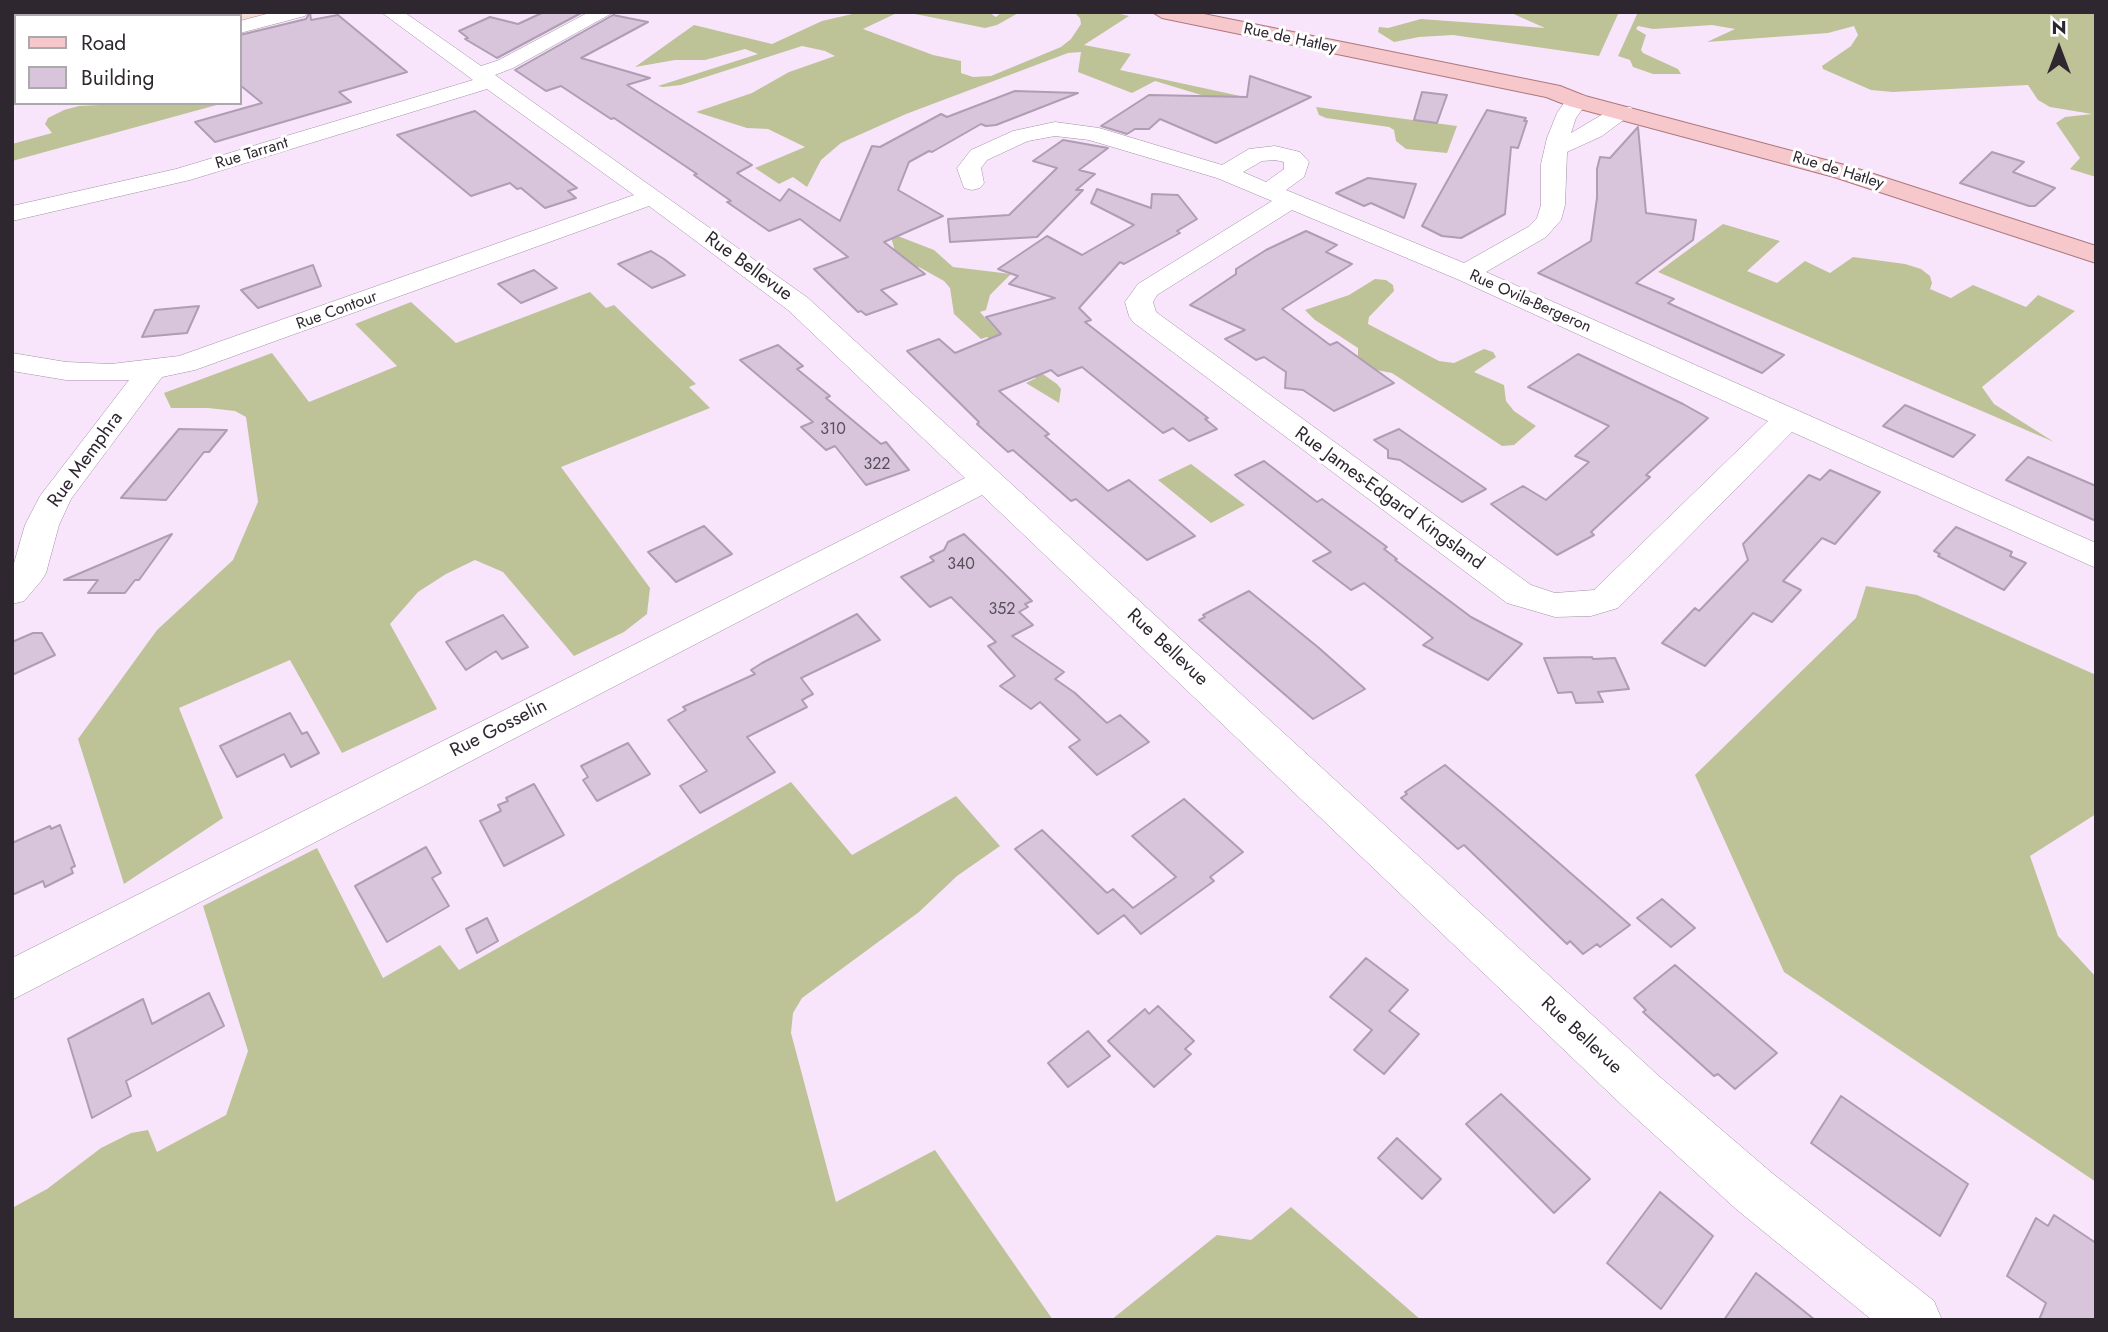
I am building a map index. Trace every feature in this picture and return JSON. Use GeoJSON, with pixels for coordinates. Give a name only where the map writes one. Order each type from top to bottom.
{"type":"FeatureCollection","features":[{"type":"Feature","properties":{"kind":"main road","name":"Rue de Hatley"},"geometry":{"type":"LineString","coordinates":[[1166,13],[1371,56],[1549,98],[1577,100],[1843,172],[2096,254]]}},
{"type":"Feature","properties":{"kind":"street"},"geometry":{"type":"LineString","coordinates":[[242,26],[298,12]]}},
{"type":"Feature","properties":{"kind":"street","name":"Rue Bellevue"},"geometry":{"type":"LineString","coordinates":[[391,12],[798,304],[1481,945],[1643,1093],[1754,1191],[1915,1320]]}},
{"type":"Feature","properties":{"kind":"street","name":"Rue Tarrant"},"geometry":{"type":"LineString","coordinates":[[12,214],[172,178],[484,78],[604,12]]}},
{"type":"Feature","properties":{"kind":"street"},"geometry":{"type":"LineString","coordinates":[[1466,273],[1537,232],[1549,219],[1553,205],[1553,164],[1560,128],[1577,100]]}},
{"type":"Feature","properties":{"kind":"street"},"geometry":{"type":"LineString","coordinates":[[1556,148],[1594,131],[1623,112]]}},
{"type":"Feature","properties":{"kind":"street","name":"Rue Ovila-Bergeron"},"geometry":{"type":"LineString","coordinates":[[972,183],[969,168],[979,155],[1021,135],[1055,129],[1091,133],[1225,173],[1466,273],[2096,557]]}},
{"type":"Feature","properties":{"kind":"street","name":"Rue James-Edgard Kingsland"},"geometry":{"type":"LineString","coordinates":[[1225,173],[1257,153],[1275,153],[1292,157],[1297,162],[1296,172],[1281,195],[1147,290],[1139,302],[1143,316],[1519,594],[1555,606],[1591,604],[1606,599],[1788,418]]}},
{"type":"Feature","properties":{"kind":"street","name":"Rue Contour"},"geometry":{"type":"LineString","coordinates":[[12,362],[88,372],[152,370],[202,359],[652,197]]}},
{"type":"Feature","properties":{"kind":"street","name":"Rue Memphra"},"geometry":{"type":"LineString","coordinates":[[12,592],[29,573],[42,525],[60,489],[152,370]]}},
{"type":"Feature","properties":{"kind":"street","name":"Rue Gosselin"},"geometry":{"type":"LineString","coordinates":[[12,980],[986,480]]}},
{"type":"Feature","properties":{"kind":"shaded area"},"geometry":{"type":"Polygon","coordinates":[[[111,12],[279,12],[242,21],[242,14],[111,12]]]}},
{"type":"Feature","properties":{"kind":"green space"},"geometry":{"type":"Polygon","coordinates":[[[12,12],[113,14],[14,14],[12,81],[12,12]]]}},
{"type":"Feature","properties":{"kind":"green space"},"geometry":{"type":"Polygon","coordinates":[[[861,12],[899,12],[863,29],[933,55],[961,61],[961,73],[973,77],[991,76],[1061,47],[1071,39],[1081,24],[1080,18],[1074,12],[1111,12],[1129,16],[1084,45],[1131,54],[1120,70],[1268,102],[1244,108],[1155,81],[1132,93],[1078,72],[1081,52],[1068,53],[906,114],[841,143],[821,160],[807,187],[793,177],[779,184],[755,168],[805,147],[768,129],[747,128],[696,112],[752,93],[789,72],[835,56],[802,46],[681,85],[663,87],[658,86],[758,54],[745,49],[705,60],[675,60],[635,67],[694,25],[772,44],[822,21],[861,12]]]}},
{"type":"Feature","properties":{"kind":"green space"},"geometry":{"type":"Polygon","coordinates":[[[905,12],[988,12],[996,17],[1002,12],[1020,12],[997,25],[985,28],[905,12]]]}},
{"type":"Feature","properties":{"kind":"green space"},"geometry":{"type":"Polygon","coordinates":[[[1509,12],[1619,12],[1599,56],[1453,35],[1394,42],[1378,32],[1379,27],[1388,28],[1421,19],[1545,28],[1509,12]]]}},
{"type":"Feature","properties":{"kind":"green space"},"geometry":{"type":"Polygon","coordinates":[[[1638,12],[2096,12],[2096,177],[2070,169],[2080,158],[2056,123],[2065,117],[2092,114],[2050,107],[2038,100],[2028,85],[1893,92],[1871,90],[1823,69],[1822,66],[1851,46],[1858,35],[1854,26],[1828,33],[1707,42],[1735,29],[1712,25],[1653,29],[1638,26],[1636,29],[1646,35],[1641,50],[1643,53],[1678,69],[1681,74],[1653,74],[1633,67],[1630,60],[1618,56],[1638,12]]]}},
{"type":"Feature","properties":{"kind":"green space"},"geometry":{"type":"Polygon","coordinates":[[[217,105],[12,161],[12,144],[52,133],[45,124],[48,118],[79,106],[217,105]]]}},
{"type":"Feature","properties":{"kind":"green space"},"geometry":{"type":"Polygon","coordinates":[[[1316,107],[1457,126],[1447,153],[1406,149],[1396,141],[1394,130],[1389,127],[1326,118],[1319,115],[1316,107]]]}},
{"type":"Feature","properties":{"kind":"green space"},"geometry":{"type":"Polygon","coordinates":[[[1723,224],[1780,241],[1747,271],[1777,283],[1805,261],[1830,273],[1853,257],[1905,264],[1921,269],[1930,276],[1930,289],[1951,298],[1973,285],[2026,307],[2038,295],[2075,311],[1982,387],[1994,404],[2054,442],[1658,272],[1723,224]]]}},
{"type":"Feature","properties":{"kind":"green space"},"geometry":{"type":"Polygon","coordinates":[[[890,233],[934,250],[953,267],[1011,274],[990,295],[986,310],[980,312],[997,331],[1008,334],[1037,370],[1057,384],[1061,389],[1059,403],[1026,383],[1036,378],[987,337],[981,339],[954,314],[950,288],[944,281],[919,267],[912,269],[897,259],[890,233]]]}},
{"type":"Feature","properties":{"kind":"green space"},"geometry":{"type":"Polygon","coordinates":[[[1375,279],[1386,280],[1393,285],[1394,291],[1369,317],[1368,324],[1439,361],[1454,363],[1484,349],[1493,352],[1496,357],[1474,372],[1504,385],[1506,401],[1514,411],[1536,426],[1514,445],[1502,446],[1392,373],[1371,369],[1358,356],[1358,348],[1315,320],[1305,310],[1349,295],[1375,279]]]}},
{"type":"Feature","properties":{"kind":"green space"},"geometry":{"type":"Polygon","coordinates":[[[590,292],[606,308],[614,305],[696,384],[689,387],[710,408],[561,467],[650,588],[647,614],[624,632],[574,656],[503,572],[475,560],[418,592],[390,624],[437,709],[342,753],[290,660],[179,708],[223,818],[124,884],[78,739],[157,630],[233,560],[258,502],[246,417],[235,411],[171,408],[164,393],[272,353],[309,402],[397,366],[355,324],[411,302],[456,343],[590,292]]]}},
{"type":"Feature","properties":{"kind":"green space"},"geometry":{"type":"Polygon","coordinates":[[[1191,464],[1245,505],[1211,523],[1158,480],[1191,464]]]}},
{"type":"Feature","properties":{"kind":"green space"},"geometry":{"type":"Polygon","coordinates":[[[1866,586],[1917,595],[2096,675],[2096,814],[2030,856],[2058,936],[2096,977],[2096,1182],[1784,972],[1695,775],[1856,618],[1866,586]]]}},
{"type":"Feature","properties":{"kind":"green space"},"geometry":{"type":"Polygon","coordinates":[[[791,782],[852,855],[956,796],[1000,846],[957,876],[919,912],[802,998],[793,1013],[791,1033],[836,1202],[935,1150],[1053,1320],[12,1320],[12,1208],[47,1189],[101,1148],[131,1133],[148,1130],[157,1152],[226,1115],[248,1051],[203,906],[317,848],[383,978],[440,945],[459,970],[791,782]]]}},
{"type":"Feature","properties":{"kind":"green space"},"geometry":{"type":"Polygon","coordinates":[[[1291,1207],[1421,1320],[1111,1320],[1217,1235],[1251,1240],[1291,1207]]]}},
{"type":"Feature","properties":{"kind":"building"},"geometry":{"type":"Polygon","coordinates":[[[310,12],[311,20],[338,15],[407,72],[339,92],[351,102],[215,142],[195,122],[262,103],[242,87],[242,35],[306,19],[310,12]]]}},
{"type":"Feature","properties":{"kind":"building"},"geometry":{"type":"Polygon","coordinates":[[[544,12],[583,12],[497,58],[465,39],[468,38],[459,31],[490,17],[518,24],[544,12]]]}},
{"type":"Feature","properties":{"kind":"building"},"geometry":{"type":"Polygon","coordinates":[[[613,15],[648,22],[581,58],[650,78],[627,85],[752,165],[737,173],[780,201],[789,189],[840,221],[872,146],[880,147],[941,114],[947,117],[1015,91],[1078,93],[996,125],[981,124],[909,162],[898,190],[943,216],[884,242],[925,274],[881,290],[897,304],[866,315],[858,312],[814,269],[848,257],[800,219],[769,231],[727,202],[731,201],[694,175],[697,174],[614,118],[611,119],[561,86],[546,91],[515,70],[613,15]]]}},
{"type":"Feature","properties":{"kind":"building"},"geometry":{"type":"Polygon","coordinates":[[[1250,76],[1311,97],[1216,143],[1160,119],[1149,129],[1135,129],[1127,134],[1101,126],[1149,95],[1247,97],[1250,76]]]}},
{"type":"Feature","properties":{"kind":"building"},"geometry":{"type":"Polygon","coordinates":[[[1422,92],[1447,95],[1437,123],[1414,120],[1422,92]]]}},
{"type":"Feature","properties":{"kind":"building"},"geometry":{"type":"Polygon","coordinates":[[[1487,110],[1526,118],[1524,121],[1527,121],[1518,148],[1511,147],[1505,214],[1461,238],[1442,236],[1422,226],[1487,110]]]}},
{"type":"Feature","properties":{"kind":"building"},"geometry":{"type":"Polygon","coordinates":[[[475,111],[577,188],[568,191],[576,198],[545,208],[521,188],[517,189],[510,183],[471,196],[397,135],[475,111]]]}},
{"type":"Feature","properties":{"kind":"building"},"geometry":{"type":"Polygon","coordinates":[[[1638,127],[1646,213],[1696,220],[1693,240],[1636,283],[1674,299],[1668,303],[1784,355],[1762,373],[1538,273],[1591,241],[1600,157],[1610,158],[1638,127]]]}},
{"type":"Feature","properties":{"kind":"building"},"geometry":{"type":"Polygon","coordinates":[[[1063,140],[1108,148],[1079,170],[1095,174],[1076,190],[1083,190],[1037,237],[950,242],[948,219],[1009,215],[1057,168],[1033,161],[1063,140]]]}},
{"type":"Feature","properties":{"kind":"building"},"geometry":{"type":"Polygon","coordinates":[[[1992,152],[2024,162],[2013,172],[2055,188],[2035,206],[2029,206],[1960,183],[1992,152]]]}},
{"type":"Feature","properties":{"kind":"building"},"geometry":{"type":"Polygon","coordinates":[[[1368,178],[1416,184],[1404,218],[1371,203],[1364,206],[1336,193],[1368,178]]]}},
{"type":"Feature","properties":{"kind":"building"},"geometry":{"type":"Polygon","coordinates":[[[1097,189],[1151,208],[1152,194],[1178,195],[1197,219],[1177,231],[1180,233],[1124,264],[1120,262],[1079,308],[1091,320],[1085,322],[1208,418],[1205,419],[1217,429],[1189,441],[1173,428],[1163,433],[1082,367],[1058,376],[1051,370],[999,391],[1049,434],[1045,436],[1108,491],[1129,480],[1195,536],[1147,560],[1076,499],[1071,501],[1013,450],[1008,452],[977,424],[979,422],[907,351],[939,339],[955,353],[1001,334],[986,317],[1055,298],[1009,284],[1018,276],[998,269],[1047,236],[1082,255],[1134,225],[1091,203],[1097,189]]]}},
{"type":"Feature","properties":{"kind":"building"},"geometry":{"type":"Polygon","coordinates":[[[1306,231],[1337,245],[1326,252],[1352,264],[1282,309],[1330,345],[1337,342],[1394,383],[1334,411],[1303,390],[1285,388],[1286,372],[1264,357],[1256,360],[1225,339],[1245,330],[1190,305],[1236,274],[1236,269],[1266,250],[1306,231]]]}},
{"type":"Feature","properties":{"kind":"building"},"geometry":{"type":"Polygon","coordinates":[[[651,251],[685,275],[652,288],[618,264],[651,251]]]}},
{"type":"Feature","properties":{"kind":"building"},"geometry":{"type":"Polygon","coordinates":[[[313,265],[321,286],[258,308],[241,290],[313,265]]]}},
{"type":"Feature","properties":{"kind":"building"},"geometry":{"type":"Polygon","coordinates":[[[534,270],[557,288],[521,303],[498,284],[534,270]]]}},
{"type":"Feature","properties":{"kind":"building"},"geometry":{"type":"Polygon","coordinates":[[[199,306],[187,333],[142,337],[155,310],[199,306]]]}},
{"type":"Feature","properties":{"kind":"building"},"geometry":{"type":"Polygon","coordinates":[[[778,345],[803,366],[797,369],[830,396],[826,398],[881,444],[886,442],[909,470],[866,485],[835,446],[826,450],[801,427],[813,422],[740,360],[778,345]]]}},
{"type":"Feature","properties":{"kind":"building"},"geometry":{"type":"Polygon","coordinates":[[[1578,354],[1708,418],[1646,475],[1650,477],[1591,532],[1594,535],[1557,555],[1491,504],[1523,486],[1546,500],[1589,462],[1575,456],[1609,426],[1528,387],[1578,354]]]}},
{"type":"Feature","properties":{"kind":"building"},"geometry":{"type":"Polygon","coordinates":[[[1905,405],[1975,435],[1953,457],[1883,426],[1905,405]]]}},
{"type":"Feature","properties":{"kind":"building"},"geometry":{"type":"Polygon","coordinates":[[[179,429],[227,430],[209,452],[204,452],[166,500],[121,498],[179,429]]]}},
{"type":"Feature","properties":{"kind":"building"},"geometry":{"type":"Polygon","coordinates":[[[1399,429],[1486,489],[1462,502],[1400,460],[1388,458],[1388,450],[1374,440],[1399,429]]]}},
{"type":"Feature","properties":{"kind":"building"},"geometry":{"type":"Polygon","coordinates":[[[2028,457],[2096,486],[2096,521],[2006,480],[2028,457]]]}},
{"type":"Feature","properties":{"kind":"building"},"geometry":{"type":"Polygon","coordinates":[[[1264,461],[1317,502],[1322,499],[1387,547],[1384,549],[1397,559],[1395,560],[1471,617],[1522,644],[1488,680],[1423,645],[1433,638],[1364,583],[1351,590],[1313,561],[1331,552],[1235,475],[1264,461]]]}},
{"type":"Feature","properties":{"kind":"building"},"geometry":{"type":"Polygon","coordinates":[[[1830,470],[1880,492],[1835,544],[1822,538],[1783,581],[1801,590],[1772,622],[1753,613],[1705,666],[1662,643],[1695,608],[1699,611],[1748,560],[1743,544],[1809,475],[1820,480],[1830,470]]]}},
{"type":"Feature","properties":{"kind":"building"},"geometry":{"type":"Polygon","coordinates":[[[704,526],[732,554],[676,582],[648,552],[704,526]]]}},
{"type":"Feature","properties":{"kind":"building"},"geometry":{"type":"Polygon","coordinates":[[[1956,527],[2012,552],[2010,556],[2026,563],[2004,590],[1938,556],[1940,554],[1934,551],[1956,527]]]}},
{"type":"Feature","properties":{"kind":"building"},"geometry":{"type":"Polygon","coordinates":[[[172,534],[139,580],[135,580],[125,593],[88,593],[98,580],[64,580],[172,534]]]}},
{"type":"Feature","properties":{"kind":"building"},"geometry":{"type":"Polygon","coordinates":[[[964,534],[1032,601],[1025,604],[1028,607],[1019,612],[1033,625],[1012,636],[1064,672],[1055,679],[1075,693],[1107,723],[1120,715],[1149,742],[1097,775],[1069,747],[1080,740],[1040,702],[1031,709],[1000,686],[1015,676],[988,646],[996,642],[951,597],[930,607],[901,577],[934,561],[930,557],[944,550],[948,542],[964,534]]]}},
{"type":"Feature","properties":{"kind":"building"},"geometry":{"type":"Polygon","coordinates":[[[1249,591],[1365,689],[1313,719],[1199,620],[1205,617],[1203,615],[1249,591]]]}},
{"type":"Feature","properties":{"kind":"building"},"geometry":{"type":"Polygon","coordinates":[[[857,614],[880,640],[801,678],[813,694],[802,700],[807,707],[747,737],[775,772],[700,813],[680,786],[707,771],[668,720],[686,710],[683,707],[755,674],[751,670],[762,663],[857,614]]]}},
{"type":"Feature","properties":{"kind":"building"},"geometry":{"type":"Polygon","coordinates":[[[503,615],[528,647],[502,659],[496,651],[466,670],[446,642],[503,615]]]}},
{"type":"Feature","properties":{"kind":"building"},"geometry":{"type":"Polygon","coordinates":[[[33,633],[42,633],[55,655],[12,675],[12,642],[33,633]]]}},
{"type":"Feature","properties":{"kind":"building"},"geometry":{"type":"Polygon","coordinates":[[[1544,658],[1615,658],[1629,689],[1598,692],[1603,702],[1576,703],[1572,692],[1558,693],[1544,658]]]}},
{"type":"Feature","properties":{"kind":"building"},"geometry":{"type":"Polygon","coordinates":[[[290,713],[302,734],[307,732],[319,753],[291,767],[284,754],[237,777],[220,746],[290,713]]]}},
{"type":"Feature","properties":{"kind":"building"},"geometry":{"type":"Polygon","coordinates":[[[628,743],[650,774],[597,801],[583,780],[588,777],[581,766],[628,743]]]}},
{"type":"Feature","properties":{"kind":"building"},"geometry":{"type":"Polygon","coordinates":[[[1445,765],[1630,925],[1600,947],[1597,944],[1583,954],[1570,941],[1567,944],[1464,845],[1458,849],[1401,798],[1407,794],[1405,792],[1445,765]]]}},
{"type":"Feature","properties":{"kind":"building"},"geometry":{"type":"Polygon","coordinates":[[[534,784],[564,835],[504,866],[480,821],[501,811],[498,805],[508,801],[506,798],[534,784]]]}},
{"type":"Feature","properties":{"kind":"building"},"geometry":{"type":"Polygon","coordinates":[[[1184,799],[1243,852],[1210,877],[1214,881],[1141,934],[1124,915],[1098,934],[1015,849],[1042,830],[1107,893],[1113,889],[1133,908],[1176,877],[1132,836],[1184,799]]]}},
{"type":"Feature","properties":{"kind":"building"},"geometry":{"type":"Polygon","coordinates":[[[60,825],[75,866],[71,868],[73,873],[45,887],[43,881],[12,895],[12,843],[50,826],[51,829],[60,825]]]}},
{"type":"Feature","properties":{"kind":"building"},"geometry":{"type":"Polygon","coordinates":[[[426,847],[441,873],[432,878],[449,906],[387,942],[355,886],[426,847]]]}},
{"type":"Feature","properties":{"kind":"building"},"geometry":{"type":"Polygon","coordinates":[[[1662,899],[1695,928],[1671,947],[1637,918],[1662,899]]]}},
{"type":"Feature","properties":{"kind":"building"},"geometry":{"type":"Polygon","coordinates":[[[487,918],[498,941],[477,953],[466,929],[487,918]]]}},
{"type":"Feature","properties":{"kind":"building"},"geometry":{"type":"Polygon","coordinates":[[[1366,958],[1408,990],[1389,1011],[1419,1034],[1384,1074],[1354,1050],[1372,1030],[1330,997],[1366,958]]]}},
{"type":"Feature","properties":{"kind":"building"},"geometry":{"type":"Polygon","coordinates":[[[1675,965],[1777,1053],[1735,1089],[1718,1074],[1714,1076],[1643,1012],[1646,1010],[1634,998],[1675,965]]]}},
{"type":"Feature","properties":{"kind":"building"},"geometry":{"type":"Polygon","coordinates":[[[209,993],[224,1026],[126,1081],[131,1096],[92,1118],[68,1039],[143,999],[152,1024],[209,993]]]}},
{"type":"Feature","properties":{"kind":"building"},"geometry":{"type":"Polygon","coordinates":[[[1158,1006],[1194,1041],[1185,1049],[1191,1054],[1154,1087],[1108,1041],[1145,1009],[1149,1014],[1158,1006]]]}},
{"type":"Feature","properties":{"kind":"building"},"geometry":{"type":"Polygon","coordinates":[[[1088,1031],[1110,1056],[1068,1087],[1048,1063],[1088,1031]]]}},
{"type":"Feature","properties":{"kind":"building"},"geometry":{"type":"Polygon","coordinates":[[[1501,1094],[1590,1179],[1554,1213],[1466,1124],[1501,1094]]]}},
{"type":"Feature","properties":{"kind":"building"},"geometry":{"type":"Polygon","coordinates":[[[1841,1096],[1968,1184],[1940,1236],[1811,1143],[1841,1096]]]}},
{"type":"Feature","properties":{"kind":"building"},"geometry":{"type":"Polygon","coordinates":[[[1397,1138],[1441,1179],[1422,1199],[1378,1158],[1397,1138]]]}},
{"type":"Feature","properties":{"kind":"building"},"geometry":{"type":"Polygon","coordinates":[[[1660,1192],[1713,1236],[1661,1309],[1607,1263],[1660,1192]]]}},
{"type":"Feature","properties":{"kind":"building"},"geometry":{"type":"Polygon","coordinates":[[[2054,1215],[2096,1243],[2096,1320],[2039,1320],[2046,1303],[2007,1276],[2036,1218],[2048,1226],[2054,1215]]]}},
{"type":"Feature","properties":{"kind":"building"},"geometry":{"type":"Polygon","coordinates":[[[1756,1273],[1794,1303],[1815,1320],[1724,1320],[1756,1273]]]}}]}
